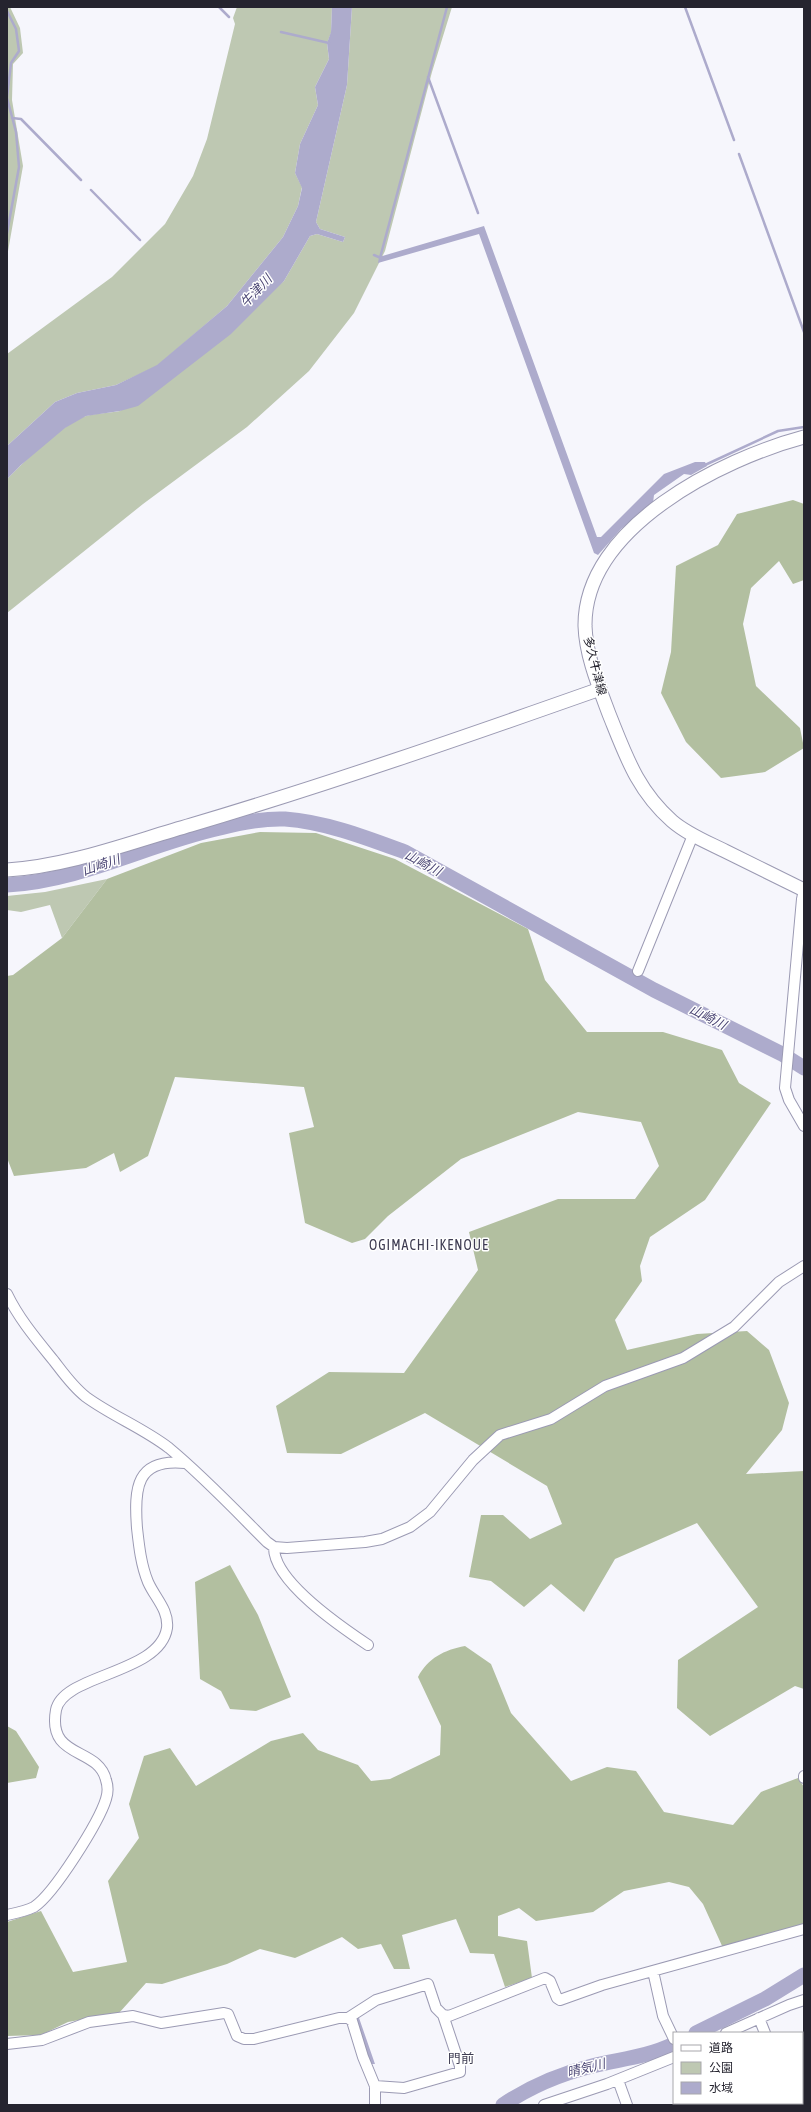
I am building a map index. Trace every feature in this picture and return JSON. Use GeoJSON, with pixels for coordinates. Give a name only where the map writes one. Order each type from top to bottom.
{"type":"FeatureCollection","features":[{"type":"Feature","properties":{"kind":"main road","name":"多久牛津線"},"geometry":{"type":"LineString","coordinates":[[804,437],[769,447],[713,471],[675,494],[626,534],[610,552],[599,568],[588,600],[585,626],[590,658],[600,689],[629,764],[640,786],[655,805],[693,836],[804,890]]}},
{"type":"Feature","properties":{"kind":"main road"},"geometry":{"type":"LineString","coordinates":[[7,870],[65,862],[258,805],[372,768],[600,689]]}},
{"type":"Feature","properties":{"kind":"street"},"geometry":{"type":"LineString","coordinates":[[638,971],[693,836]]}},
{"type":"Feature","properties":{"kind":"street"},"geometry":{"type":"LineString","coordinates":[[804,890],[787,1065],[786,1094],[804,1126]]}},
{"type":"Feature","properties":{"kind":"street"},"geometry":{"type":"LineString","coordinates":[[7,1294],[21,1319],[75,1387],[95,1403],[144,1430],[170,1449],[211,1484],[264,1539],[274,1547],[297,1548],[382,1539],[410,1527],[435,1508],[474,1460],[500,1435],[551,1419],[605,1386],[682,1358],[734,1327],[779,1282],[804,1266]]}},
{"type":"Feature","properties":{"kind":"street"},"geometry":{"type":"LineString","coordinates":[[7,1915],[33,1907],[47,1896],[82,1843],[107,1797],[106,1778],[97,1764],[73,1751],[62,1742],[57,1732],[55,1719],[57,1708],[63,1698],[75,1689],[143,1658],[154,1651],[162,1641],[167,1622],[165,1611],[149,1583],[144,1570],[138,1546],[135,1498],[140,1479],[152,1468],[169,1462],[185,1463]]}},
{"type":"Feature","properties":{"kind":"street"},"geometry":{"type":"LineString","coordinates":[[274,1547],[276,1562],[290,1582],[347,1631],[368,1645]]}},
{"type":"Feature","properties":{"kind":"street"},"geometry":{"type":"LineString","coordinates":[[443,2016],[448,2016],[545,1978],[550,1981],[557,1998],[560,2000],[653,1971],[804,1929]]}},
{"type":"Feature","properties":{"kind":"street"},"geometry":{"type":"LineString","coordinates":[[653,1971],[663,2016],[673,2036]]}},
{"type":"Feature","properties":{"kind":"street"},"geometry":{"type":"LineString","coordinates":[[7,2044],[42,2040],[89,2022],[133,2016],[161,2023],[224,2013],[228,2014],[237,2036],[244,2039],[254,2039],[339,2018],[348,2018],[376,2000],[428,1984],[436,2008],[443,2016],[460,2066],[460,2072],[404,2088],[375,2086]]}},
{"type":"Feature","properties":{"kind":"street"},"geometry":{"type":"LineString","coordinates":[[728,2032],[804,2000]]}},
{"type":"Feature","properties":{"kind":"street"},"geometry":{"type":"LineString","coordinates":[[348,2018],[352,2020],[363,2057],[375,2086],[375,2105]]}},
{"type":"Feature","properties":{"kind":"street"},"geometry":{"type":"LineString","coordinates":[[759,2018],[765,2032]]}},
{"type":"Feature","properties":{"kind":"street"},"geometry":{"type":"LineString","coordinates":[[544,2105],[618,2080],[673,2057]]}},
{"type":"Feature","properties":{"kind":"street"},"geometry":{"type":"LineString","coordinates":[[618,2080],[627,2105]]}},
{"type":"Feature","properties":{"kind":"green space"},"geometry":{"type":"Polygon","coordinates":[[[7,7],[10,7],[20,28],[23,53],[13,64],[12,100],[23,166],[7,257],[7,7]]]}},
{"type":"Feature","properties":{"kind":"green space"},"geometry":{"type":"Polygon","coordinates":[[[237,7],[332,7],[331,33],[327,43],[329,59],[315,87],[318,105],[300,144],[295,173],[302,187],[298,206],[283,237],[227,306],[157,366],[116,385],[77,393],[55,402],[7,446],[7,354],[112,277],[165,224],[193,176],[207,139],[235,24],[233,18],[237,7]]]}},
{"type":"Feature","properties":{"kind":"green space"},"geometry":{"type":"Polygon","coordinates":[[[352,7],[452,7],[432,72],[385,251],[354,313],[309,371],[247,427],[143,504],[7,613],[7,479],[44,444],[76,420],[90,415],[120,411],[284,281],[310,236],[317,234],[343,242],[345,237],[320,229],[316,222],[347,85],[352,7]]]}},
{"type":"Feature","properties":{"kind":"green space"},"geometry":{"type":"Polygon","coordinates":[[[793,500],[804,504],[804,580],[793,584],[779,561],[751,588],[743,624],[756,686],[800,728],[804,748],[765,772],[721,778],[686,742],[661,693],[671,652],[676,566],[718,545],[737,514],[793,500]]]}},
{"type":"Feature","properties":{"kind":"green space"},"geometry":{"type":"Polygon","coordinates":[[[260,832],[316,833],[395,859],[528,929],[545,980],[587,1032],[663,1032],[722,1050],[739,1083],[771,1103],[705,1200],[650,1237],[640,1266],[642,1281],[615,1320],[627,1350],[697,1334],[747,1331],[769,1350],[789,1403],[782,1430],[746,1474],[804,1471],[804,1689],[795,1686],[710,1736],[677,1708],[678,1660],[758,1607],[697,1523],[615,1559],[584,1612],[551,1584],[524,1607],[491,1581],[469,1577],[481,1515],[503,1515],[530,1539],[562,1524],[547,1486],[425,1413],[341,1454],[287,1453],[276,1406],[329,1372],[404,1373],[478,1270],[469,1232],[558,1199],[635,1199],[659,1166],[641,1122],[578,1112],[461,1159],[388,1216],[365,1239],[352,1243],[305,1223],[289,1133],[314,1127],[304,1087],[175,1077],[148,1156],[120,1172],[114,1153],[86,1168],[14,1176],[7,1158],[7,976],[13,975],[62,938],[107,879],[201,843],[260,832]]]}},
{"type":"Feature","properties":{"kind":"green space"},"geometry":{"type":"Polygon","coordinates":[[[107,879],[62,938],[50,905],[21,912],[7,910],[7,896],[45,892],[107,879]]]}},
{"type":"Feature","properties":{"kind":"green space"},"geometry":{"type":"Polygon","coordinates":[[[230,1565],[258,1615],[291,1697],[256,1711],[230,1709],[221,1691],[200,1679],[195,1582],[230,1565]]]}},
{"type":"Feature","properties":{"kind":"green space"},"geometry":{"type":"Polygon","coordinates":[[[465,1646],[491,1664],[511,1713],[571,1781],[607,1767],[636,1771],[664,1812],[733,1825],[761,1792],[798,1778],[804,1787],[803,1925],[723,1948],[703,1904],[689,1887],[669,1882],[624,1891],[593,1912],[536,1921],[519,1908],[498,1916],[498,1936],[527,1941],[532,1978],[505,1987],[494,1954],[470,1953],[456,1919],[402,1935],[410,1969],[394,1969],[381,1944],[358,1949],[342,1937],[295,1958],[260,1949],[227,1964],[162,1984],[146,1983],[119,2013],[68,2022],[41,2035],[7,2036],[7,1922],[41,1911],[73,1972],[127,1962],[108,1881],[139,1838],[129,1804],[144,1756],[170,1748],[196,1786],[271,1741],[303,1733],[318,1750],[358,1765],[371,1781],[390,1779],[440,1755],[441,1726],[418,1677],[422,1670],[437,1656],[450,1650],[465,1646]]]}},
{"type":"Feature","properties":{"kind":"green space"},"geometry":{"type":"Polygon","coordinates":[[[7,1726],[16,1731],[39,1767],[36,1778],[7,1783],[7,1726]]]}},
{"type":"Feature","properties":{"kind":"water","name":"牛津川"},"geometry":{"type":"Polygon","coordinates":[[[332,7],[352,7],[347,85],[316,222],[320,229],[345,237],[343,242],[317,234],[310,236],[284,281],[231,334],[138,406],[120,411],[86,416],[65,428],[21,465],[7,479],[7,446],[55,402],[77,393],[116,385],[157,365],[227,306],[283,237],[298,206],[302,188],[295,173],[300,144],[318,105],[315,87],[329,59],[327,43],[331,32],[332,7]]]}},
{"type":"Feature","properties":{"kind":"water"},"geometry":{"type":"Polygon","coordinates":[[[484,226],[597,537],[601,537],[664,474],[695,462],[705,462],[707,466],[691,475],[684,474],[654,495],[653,503],[621,529],[598,555],[594,553],[479,234],[378,263],[379,257],[484,226]]]}},
{"type":"Feature","properties":{"kind":"water"},"geometry":{"type":"Polygon","coordinates":[[[356,2015],[358,2015],[375,2064],[371,2064],[359,2032],[356,2015]]]}},
{"type":"Feature","properties":{"kind":"waterway"},"geometry":{"type":"LineString","coordinates":[[219,7],[229,17]]}},
{"type":"Feature","properties":{"kind":"waterway"},"geometry":{"type":"LineString","coordinates":[[380,258],[447,7]]}},
{"type":"Feature","properties":{"kind":"waterway"},"geometry":{"type":"LineString","coordinates":[[685,7],[734,140]]}},
{"type":"Feature","properties":{"kind":"waterway"},"geometry":{"type":"LineString","coordinates":[[7,11],[16,29],[19,51],[11,63],[7,97]]}},
{"type":"Feature","properties":{"kind":"waterway"},"geometry":{"type":"LineString","coordinates":[[281,32],[329,43]]}},
{"type":"Feature","properties":{"kind":"waterway"},"geometry":{"type":"LineString","coordinates":[[428,77],[478,213]]}},
{"type":"Feature","properties":{"kind":"waterway"},"geometry":{"type":"LineString","coordinates":[[7,98],[16,132],[19,167],[7,233]]}},
{"type":"Feature","properties":{"kind":"waterway"},"geometry":{"type":"LineString","coordinates":[[12,118],[21,119],[81,180]]}},
{"type":"Feature","properties":{"kind":"waterway"},"geometry":{"type":"LineString","coordinates":[[739,154],[804,332]]}},
{"type":"Feature","properties":{"kind":"waterway"},"geometry":{"type":"LineString","coordinates":[[91,190],[140,240]]}},
{"type":"Feature","properties":{"kind":"waterway"},"geometry":{"type":"LineString","coordinates":[[374,255],[381,258]]}},
{"type":"Feature","properties":{"kind":"waterway"},"geometry":{"type":"LineString","coordinates":[[705,465],[778,431],[804,427]]}},
{"type":"Feature","properties":{"kind":"waterway","name":"山崎川"},"geometry":{"type":"LineString","coordinates":[[7,885],[61,877],[193,835],[228,826],[260,820],[277,819],[316,823],[346,831],[405,852],[654,990],[782,1054],[804,1068]]}},
{"type":"Feature","properties":{"kind":"waterway","name":"晴気川"},"geometry":{"type":"LineString","coordinates":[[698,2032],[765,1999],[804,1975]]}},
{"type":"Feature","properties":{"kind":"waterway","name":"晴気川"},"geometry":{"type":"LineString","coordinates":[[503,2105],[535,2086],[557,2077],[592,2066],[644,2055],[673,2044]]}},
{"type":"Feature","properties":{"kind":"district","name":"OGIMACHI-IKENOUE"},"geometry":{"type":"Point","coordinates":[429,1245]}},
{"type":"Feature","properties":{"kind":"district","name":"門前"},"geometry":{"type":"Point","coordinates":[461,2058]}}]}
